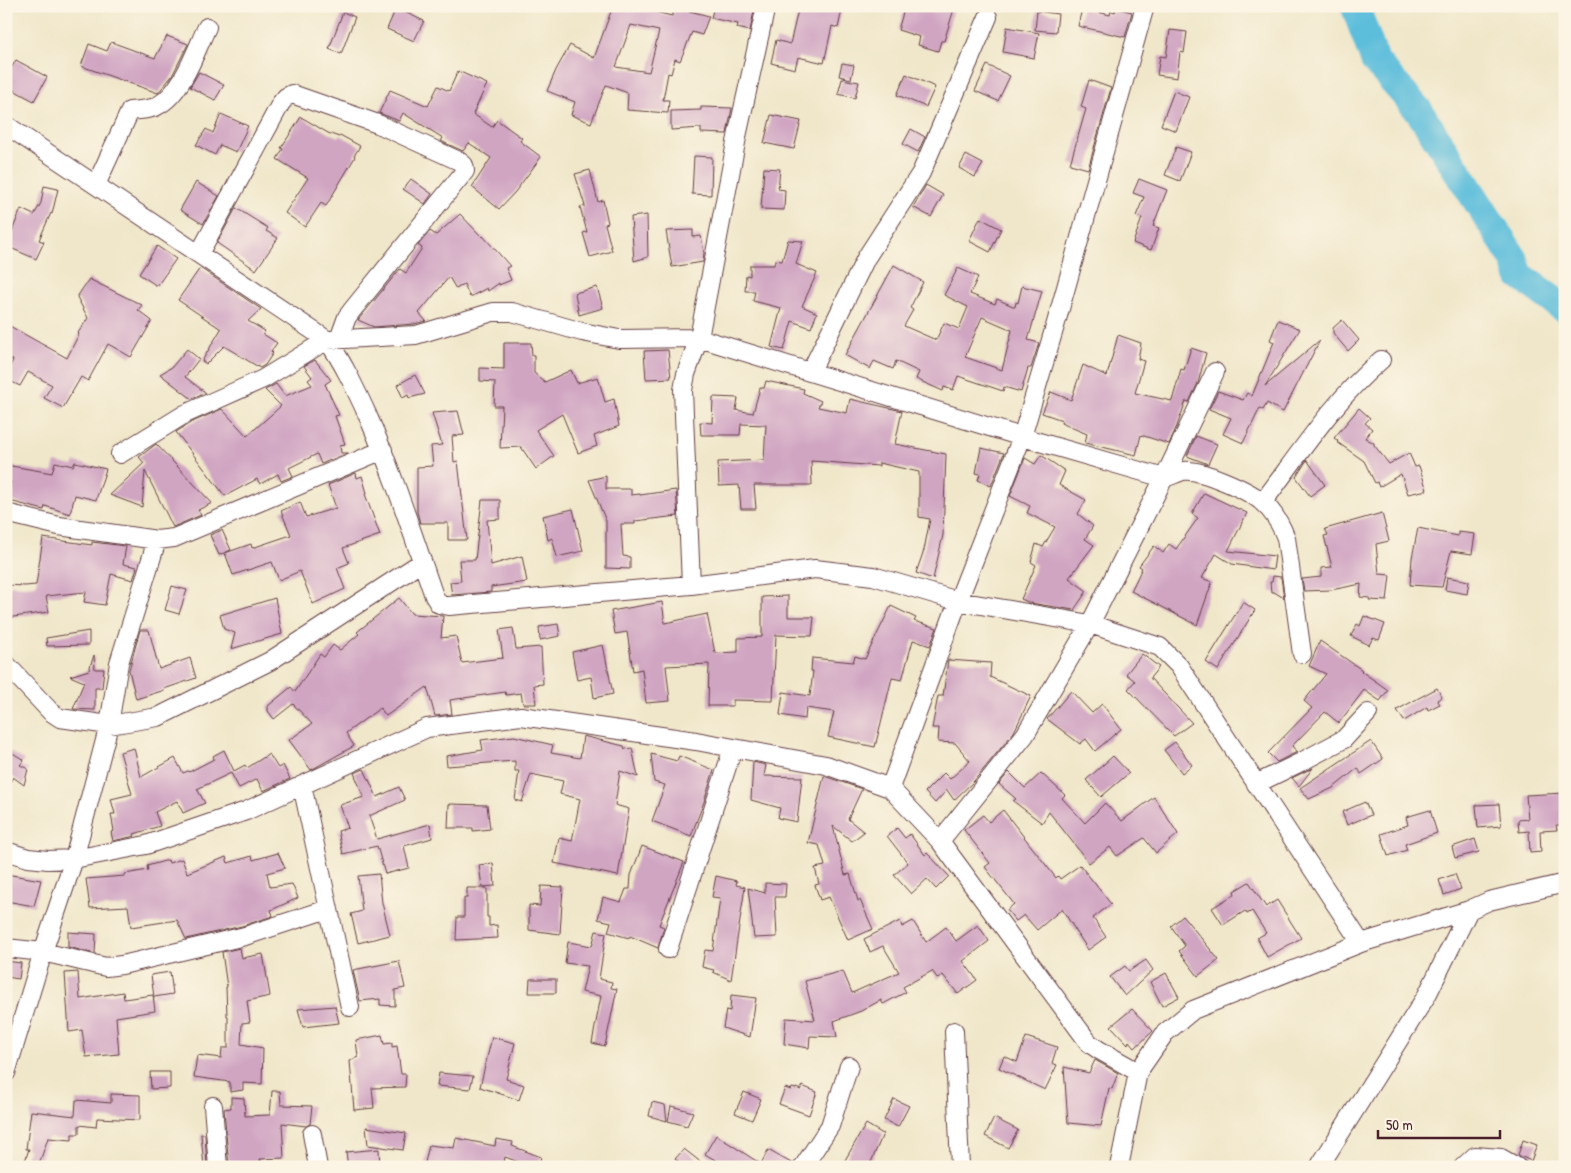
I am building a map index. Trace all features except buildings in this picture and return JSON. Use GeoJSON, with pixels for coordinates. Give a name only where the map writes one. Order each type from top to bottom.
{"type":"FeatureCollection","features":[{"type":"Feature","properties":{"kind":"street"},"geometry":{"type":"LineString","coordinates":[[692,585],[683,390],[686,374],[700,338],[738,132],[766,6]]}},
{"type":"Feature","properties":{"kind":"street"},"geometry":{"type":"LineString","coordinates":[[890,788],[958,600],[1022,438],[1145,6]]}},
{"type":"Feature","properties":{"kind":"street"},"geometry":{"type":"LineString","coordinates":[[811,372],[866,258],[921,173],[988,17]]}},
{"type":"Feature","properties":{"kind":"street"},"geometry":{"type":"LineString","coordinates":[[96,185],[130,112],[157,106],[173,93],[184,75],[207,27]]}},
{"type":"Feature","properties":{"kind":"street"},"geometry":{"type":"LineString","coordinates":[[200,254],[281,103],[292,94],[378,124],[460,161],[464,165],[465,171],[353,309],[333,340]]}},
{"type":"Feature","properties":{"kind":"street"},"geometry":{"type":"LineString","coordinates":[[6,125],[333,340],[337,354],[355,388],[383,450],[434,596],[439,604],[449,606],[692,585],[815,569],[873,576],[958,600],[1090,624],[1160,647],[1179,666],[1361,943]]}},
{"type":"Feature","properties":{"kind":"street"},"geometry":{"type":"LineString","coordinates":[[120,454],[186,414],[262,378],[333,340],[416,335],[492,312],[512,312],[582,332],[619,339],[700,338],[1022,438],[1164,478],[1184,471],[1205,474],[1244,490],[1262,502],[1280,524],[1286,538],[1302,654]]}},
{"type":"Feature","properties":{"kind":"street"},"geometry":{"type":"LineString","coordinates":[[1262,502],[1344,395],[1360,377],[1380,360]]}},
{"type":"Feature","properties":{"kind":"street"},"geometry":{"type":"LineString","coordinates":[[940,841],[1019,744],[1090,624],[1215,372]]}},
{"type":"Feature","properties":{"kind":"street"},"geometry":{"type":"LineString","coordinates":[[6,513],[59,526],[157,540],[174,538],[383,450]]}},
{"type":"Feature","properties":{"kind":"street"},"geometry":{"type":"LineString","coordinates":[[8,1063],[74,858],[109,725],[119,663],[157,540]]}},
{"type":"Feature","properties":{"kind":"street"},"geometry":{"type":"LineString","coordinates":[[6,664],[51,712],[60,718],[109,725],[158,717],[270,661],[422,562]]}},
{"type":"Feature","properties":{"kind":"street"},"geometry":{"type":"LineString","coordinates":[[1256,784],[1344,739],[1368,713]]}},
{"type":"Feature","properties":{"kind":"street"},"geometry":{"type":"LineString","coordinates":[[6,852],[28,858],[48,860],[74,858],[146,846],[246,811],[427,728],[521,716],[733,748],[826,765],[890,788],[940,841],[1089,1043],[1138,1072]]}},
{"type":"Feature","properties":{"kind":"street"},"geometry":{"type":"LineString","coordinates":[[668,949],[733,748]]}},
{"type":"Feature","properties":{"kind":"street"},"geometry":{"type":"LineString","coordinates":[[302,785],[350,1007]]}},
{"type":"Feature","properties":{"kind":"street"},"geometry":{"type":"LineString","coordinates":[[1119,1167],[1138,1072],[1165,1032],[1193,1010],[1361,943],[1469,910],[1489,901],[1565,883]]}},
{"type":"Feature","properties":{"kind":"street"},"geometry":{"type":"LineString","coordinates":[[6,948],[43,952],[106,967],[122,965],[245,936],[328,909]]}},
{"type":"Feature","properties":{"kind":"street"},"geometry":{"type":"LineString","coordinates":[[1319,1167],[1427,995],[1469,910]]}},
{"type":"Feature","properties":{"kind":"street"},"geometry":{"type":"LineString","coordinates":[[954,1031],[960,1167]]}},
{"type":"Feature","properties":{"kind":"street"},"geometry":{"type":"LineString","coordinates":[[803,1167],[830,1126],[849,1066]]}},
{"type":"Feature","properties":{"kind":"street"},"geometry":{"type":"LineString","coordinates":[[213,1106],[218,1167]]}},
{"type":"Feature","properties":{"kind":"street"},"geometry":{"type":"LineString","coordinates":[[312,1134],[318,1167]]}},
{"type":"Feature","properties":{"kind":"street"},"geometry":{"type":"LineString","coordinates":[[1463,1167],[1475,1156],[1502,1158],[1517,1167]]}},
{"type":"Feature","properties":{"kind":"waterway"},"geometry":{"type":"LineString","coordinates":[[1355,6],[1375,61],[1419,111],[1514,259],[1519,275],[1565,309]]}}]}
